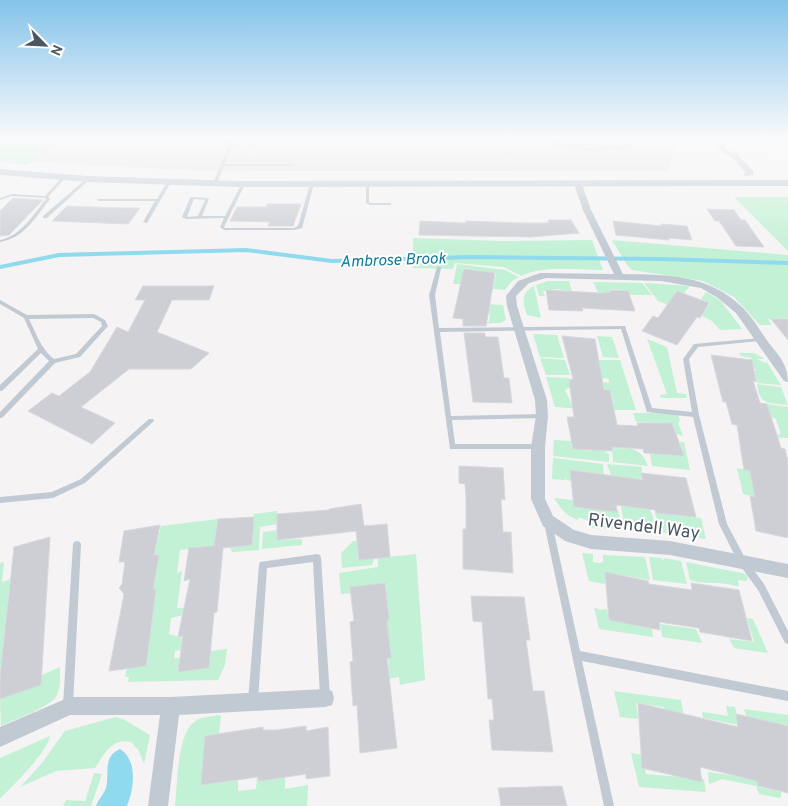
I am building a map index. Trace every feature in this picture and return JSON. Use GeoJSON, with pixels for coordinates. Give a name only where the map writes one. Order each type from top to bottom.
{"type":"FeatureCollection","features":[{"type":"Feature","properties":{"kind":"main road"},"geometry":{"type":"LineString","coordinates":[[56,177],[243,184],[788,183]]}},
{"type":"Feature","properties":{"kind":"street"},"geometry":{"type":"LineString","coordinates":[[749,177],[755,183]]}},
{"type":"Feature","properties":{"kind":"street"},"geometry":{"type":"LineString","coordinates":[[578,184],[587,210],[620,277]]}},
{"type":"Feature","properties":{"kind":"street"},"geometry":{"type":"LineString","coordinates":[[548,521],[538,499],[538,447],[542,416],[541,400],[512,306],[511,296],[523,280],[534,276],[546,275],[661,278],[692,282],[705,286],[722,296],[740,311],[758,339],[788,378]]}},
{"type":"Feature","properties":{"kind":"street","name":"Rivendell Way"},"geometry":{"type":"LineString","coordinates":[[548,521],[570,536],[591,542],[670,548],[788,571]]}},
{"type":"Feature","properties":{"kind":"street"},"geometry":{"type":"LineString","coordinates":[[0,736],[68,707],[171,706],[325,698]]}},
{"type":"Feature","properties":{"kind":"street"},"geometry":{"type":"LineString","coordinates":[[158,806],[171,706]]}},
{"type":"Feature","properties":{"kind":"lane"},"geometry":{"type":"LineString","coordinates":[[0,241],[7,241],[16,236],[64,177]]}},
{"type":"Feature","properties":{"kind":"lane"},"geometry":{"type":"LineString","coordinates":[[215,183],[218,177]]}},
{"type":"Feature","properties":{"kind":"lane"},"geometry":{"type":"LineString","coordinates":[[45,217],[88,179]]}},
{"type":"Feature","properties":{"kind":"lane"},"geometry":{"type":"LineString","coordinates":[[145,222],[169,182]]}},
{"type":"Feature","properties":{"kind":"lane"},"geometry":{"type":"LineString","coordinates":[[243,184],[222,226],[224,229],[294,229],[300,227],[312,184]]}},
{"type":"Feature","properties":{"kind":"lane"},"geometry":{"type":"LineString","coordinates":[[367,184],[367,202],[370,204],[390,204]]}},
{"type":"Feature","properties":{"kind":"lane"},"geometry":{"type":"LineString","coordinates":[[0,199],[12,195],[46,197]]}},
{"type":"Feature","properties":{"kind":"lane"},"geometry":{"type":"LineString","coordinates":[[200,217],[207,199],[192,198],[183,216],[200,217],[226,217]]}},
{"type":"Feature","properties":{"kind":"lane"},"geometry":{"type":"LineString","coordinates":[[99,200],[158,200]]}},
{"type":"Feature","properties":{"kind":"lane"},"geometry":{"type":"LineString","coordinates":[[438,268],[432,295],[452,447],[538,447]]}},
{"type":"Feature","properties":{"kind":"lane"},"geometry":{"type":"LineString","coordinates":[[0,302],[26,317],[86,315],[94,316],[103,321],[105,326],[78,356],[53,361],[46,358],[26,317]]}},
{"type":"Feature","properties":{"kind":"lane"},"geometry":{"type":"LineString","coordinates":[[437,330],[623,327],[650,410],[696,415]]}},
{"type":"Feature","properties":{"kind":"lane"},"geometry":{"type":"LineString","coordinates":[[758,339],[696,344],[686,359],[696,415],[723,524],[742,561],[761,587],[788,640]]}},
{"type":"Feature","properties":{"kind":"lane"},"geometry":{"type":"LineString","coordinates":[[0,389],[41,349]]}},
{"type":"Feature","properties":{"kind":"lane"},"geometry":{"type":"LineString","coordinates":[[0,416],[53,361]]}},
{"type":"Feature","properties":{"kind":"lane"},"geometry":{"type":"LineString","coordinates":[[448,418],[542,416]]}},
{"type":"Feature","properties":{"kind":"lane"},"geometry":{"type":"LineString","coordinates":[[0,500],[53,495],[83,481],[151,421]]}},
{"type":"Feature","properties":{"kind":"lane"},"geometry":{"type":"LineString","coordinates":[[548,521],[609,806]]}},
{"type":"Feature","properties":{"kind":"lane"},"geometry":{"type":"LineString","coordinates":[[68,707],[77,544]]}},
{"type":"Feature","properties":{"kind":"lane"},"geometry":{"type":"LineString","coordinates":[[253,701],[263,565],[317,558],[325,698]]}},
{"type":"Feature","properties":{"kind":"lane"},"geometry":{"type":"LineString","coordinates":[[576,655],[788,696]]}},
{"type":"Feature","properties":{"kind":"green space"},"geometry":{"type":"Polygon","coordinates":[[[734,197],[788,197],[788,251],[734,197]]]}},
{"type":"Feature","properties":{"kind":"green space"},"geometry":{"type":"Polygon","coordinates":[[[413,238],[499,241],[592,240],[603,270],[551,269],[521,276],[504,267],[455,263],[453,269],[413,268],[413,238]]]}},
{"type":"Feature","properties":{"kind":"green space"},"geometry":{"type":"Polygon","coordinates":[[[612,240],[788,255],[788,318],[768,319],[772,325],[760,325],[734,297],[703,281],[632,270],[612,240]]]}},
{"type":"Feature","properties":{"kind":"green space"},"geometry":{"type":"Polygon","coordinates":[[[457,264],[505,270],[519,277],[512,281],[505,290],[493,289],[496,273],[464,268],[466,284],[453,284],[457,264]]]}},
{"type":"Feature","properties":{"kind":"green space"},"geometry":{"type":"Polygon","coordinates":[[[548,281],[569,281],[572,292],[558,289],[544,291],[545,296],[539,296],[536,285],[548,281]]]}},
{"type":"Feature","properties":{"kind":"green space"},"geometry":{"type":"Polygon","coordinates":[[[593,282],[642,283],[652,295],[629,295],[625,290],[610,289],[609,292],[598,292],[593,282]]]}},
{"type":"Feature","properties":{"kind":"green space"},"geometry":{"type":"Polygon","coordinates":[[[644,283],[690,286],[684,293],[676,291],[668,305],[658,301],[644,283]]]}},
{"type":"Feature","properties":{"kind":"green space"},"geometry":{"type":"Polygon","coordinates":[[[534,286],[541,318],[527,315],[524,306],[525,295],[534,286]]]}},
{"type":"Feature","properties":{"kind":"green space"},"geometry":{"type":"Polygon","coordinates":[[[706,292],[721,301],[742,329],[720,330],[712,321],[698,314],[705,311],[710,303],[701,299],[706,292]]]}},
{"type":"Feature","properties":{"kind":"green space"},"geometry":{"type":"Polygon","coordinates":[[[485,304],[503,305],[506,320],[500,323],[475,324],[489,322],[490,314],[487,313],[485,304]]]}},
{"type":"Feature","properties":{"kind":"green space"},"geometry":{"type":"Polygon","coordinates":[[[533,334],[557,335],[564,358],[540,357],[533,334]]]}},
{"type":"Feature","properties":{"kind":"green space"},"geometry":{"type":"Polygon","coordinates":[[[597,336],[612,337],[619,358],[603,357],[597,336]]]}},
{"type":"Feature","properties":{"kind":"green space"},"geometry":{"type":"Polygon","coordinates":[[[647,339],[667,347],[677,393],[686,394],[687,398],[660,397],[660,395],[667,394],[647,339]]]}},
{"type":"Feature","properties":{"kind":"green space"},"geometry":{"type":"Polygon","coordinates":[[[739,353],[754,353],[763,358],[757,359],[765,363],[766,361],[781,385],[757,383],[753,371],[756,371],[750,360],[752,358],[741,356],[739,353]]]}},
{"type":"Feature","properties":{"kind":"green space"},"geometry":{"type":"Polygon","coordinates":[[[540,358],[565,360],[570,375],[546,375],[540,358]]]}},
{"type":"Feature","properties":{"kind":"green space"},"geometry":{"type":"Polygon","coordinates":[[[598,360],[620,360],[636,410],[605,410],[614,404],[610,390],[605,390],[603,382],[609,383],[609,379],[602,378],[598,360]]]}},
{"type":"Feature","properties":{"kind":"green space"},"geometry":{"type":"Polygon","coordinates":[[[546,377],[569,378],[570,387],[565,390],[572,405],[584,409],[555,407],[546,377]]]}},
{"type":"Feature","properties":{"kind":"green space"},"geometry":{"type":"Polygon","coordinates":[[[757,384],[781,387],[788,405],[763,400],[758,391],[757,384]]]}},
{"type":"Feature","properties":{"kind":"green space"},"geometry":{"type":"Polygon","coordinates":[[[767,404],[788,407],[788,438],[769,437],[781,434],[776,419],[771,417],[767,404]]]}},
{"type":"Feature","properties":{"kind":"green space"},"geometry":{"type":"Polygon","coordinates":[[[633,413],[678,413],[680,421],[678,422],[683,436],[676,434],[672,423],[636,422],[633,413]]]}},
{"type":"Feature","properties":{"kind":"green space"},"geometry":{"type":"Polygon","coordinates":[[[554,440],[571,441],[573,449],[592,451],[592,447],[605,447],[606,453],[609,454],[609,462],[553,456],[554,440]]]}},
{"type":"Feature","properties":{"kind":"green space"},"geometry":{"type":"Polygon","coordinates":[[[680,442],[684,442],[690,470],[652,466],[649,450],[661,451],[663,455],[684,456],[680,442]]]}},
{"type":"Feature","properties":{"kind":"green space"},"geometry":{"type":"Polygon","coordinates":[[[612,448],[629,449],[638,452],[642,455],[648,466],[613,462],[612,448]]]}},
{"type":"Feature","properties":{"kind":"green space"},"geometry":{"type":"Polygon","coordinates":[[[553,458],[603,464],[604,477],[591,475],[590,472],[571,470],[571,481],[566,480],[565,475],[565,480],[552,479],[553,458]]]}},
{"type":"Feature","properties":{"kind":"green space"},"geometry":{"type":"Polygon","coordinates":[[[607,464],[642,467],[642,479],[612,478],[607,464]]]}},
{"type":"Feature","properties":{"kind":"green space"},"geometry":{"type":"Polygon","coordinates":[[[737,468],[750,471],[755,497],[743,494],[737,468]]]}},
{"type":"Feature","properties":{"kind":"green space"},"geometry":{"type":"Polygon","coordinates":[[[554,498],[573,500],[574,508],[618,510],[622,529],[590,527],[591,522],[579,517],[578,520],[570,516],[554,498]]]}},
{"type":"Feature","properties":{"kind":"green space"},"geometry":{"type":"Polygon","coordinates":[[[621,506],[649,508],[657,531],[625,529],[621,506]]]}},
{"type":"Feature","properties":{"kind":"green space"},"geometry":{"type":"Polygon","coordinates":[[[277,511],[278,524],[260,527],[259,550],[232,552],[230,548],[252,545],[254,514],[277,511]]]}},
{"type":"Feature","properties":{"kind":"green space"},"geometry":{"type":"Polygon","coordinates":[[[655,513],[701,518],[706,539],[660,532],[655,513]]]}},
{"type":"Feature","properties":{"kind":"green space"},"geometry":{"type":"Polygon","coordinates":[[[218,519],[214,546],[180,550],[177,573],[182,571],[177,608],[184,608],[183,615],[171,618],[169,634],[182,638],[181,650],[175,651],[174,658],[180,658],[178,672],[209,668],[211,651],[227,649],[225,665],[218,680],[128,682],[129,677],[125,677],[127,668],[146,665],[156,589],[153,589],[159,555],[154,555],[161,526],[218,519]]]}},
{"type":"Feature","properties":{"kind":"green space"},"geometry":{"type":"Polygon","coordinates":[[[277,530],[278,540],[302,539],[302,545],[262,549],[263,532],[277,530]]]}},
{"type":"Feature","properties":{"kind":"green space"},"geometry":{"type":"Polygon","coordinates":[[[353,541],[357,541],[374,559],[372,565],[342,568],[341,553],[353,541]]]}},
{"type":"Feature","properties":{"kind":"green space"},"geometry":{"type":"Polygon","coordinates":[[[582,553],[593,554],[593,562],[599,563],[603,562],[603,555],[645,557],[650,580],[605,572],[605,584],[589,581],[582,553]]]}},
{"type":"Feature","properties":{"kind":"green space"},"geometry":{"type":"Polygon","coordinates":[[[416,554],[425,680],[400,685],[399,677],[389,679],[387,622],[389,619],[385,583],[350,587],[350,593],[341,594],[339,573],[378,567],[378,558],[416,554]]]}},
{"type":"Feature","properties":{"kind":"green space"},"geometry":{"type":"Polygon","coordinates":[[[649,557],[661,558],[664,561],[664,558],[681,561],[687,584],[653,580],[649,557]]]}},
{"type":"Feature","properties":{"kind":"green space"},"geometry":{"type":"Polygon","coordinates":[[[4,562],[2,582],[10,579],[0,676],[0,563],[4,562]]]}},
{"type":"Feature","properties":{"kind":"green space"},"geometry":{"type":"Polygon","coordinates":[[[686,562],[746,574],[748,579],[746,581],[738,580],[739,587],[696,582],[690,580],[686,562]]]}},
{"type":"Feature","properties":{"kind":"green space"},"geometry":{"type":"Polygon","coordinates":[[[594,607],[600,610],[607,609],[609,621],[651,622],[653,637],[599,629],[594,607]]]}},
{"type":"Feature","properties":{"kind":"green space"},"geometry":{"type":"Polygon","coordinates":[[[747,618],[753,619],[768,653],[734,648],[729,639],[754,642],[747,618]]]}},
{"type":"Feature","properties":{"kind":"green space"},"geometry":{"type":"Polygon","coordinates":[[[660,624],[696,629],[702,643],[662,637],[660,624]]]}},
{"type":"Feature","properties":{"kind":"green space"},"geometry":{"type":"Polygon","coordinates":[[[60,667],[59,689],[54,699],[41,708],[1,726],[0,699],[41,685],[42,675],[60,667]]]}},
{"type":"Feature","properties":{"kind":"green space"},"geometry":{"type":"Polygon","coordinates":[[[614,691],[681,700],[684,717],[665,714],[664,707],[636,703],[638,719],[620,717],[614,691]]]}},
{"type":"Feature","properties":{"kind":"green space"},"geometry":{"type":"Polygon","coordinates":[[[726,706],[735,707],[739,725],[703,718],[702,712],[728,716],[726,706]]]}},
{"type":"Feature","properties":{"kind":"green space"},"geometry":{"type":"Polygon","coordinates":[[[744,709],[788,715],[788,725],[765,722],[749,726],[744,709]]]}},
{"type":"Feature","properties":{"kind":"green space"},"geometry":{"type":"Polygon","coordinates":[[[217,715],[221,716],[219,734],[205,736],[201,785],[238,780],[238,791],[256,789],[257,777],[285,777],[285,789],[308,785],[307,806],[175,806],[181,749],[188,729],[196,720],[217,715]]]}},
{"type":"Feature","properties":{"kind":"green space"},"geometry":{"type":"Polygon","coordinates":[[[115,717],[123,719],[150,735],[144,764],[139,751],[131,742],[118,742],[109,748],[95,768],[56,771],[20,787],[42,763],[65,731],[115,717]]]}},
{"type":"Feature","properties":{"kind":"green space"},"geometry":{"type":"Polygon","coordinates":[[[50,736],[48,743],[36,760],[0,799],[0,758],[50,736]]]}},
{"type":"Feature","properties":{"kind":"green space"},"geometry":{"type":"Polygon","coordinates":[[[631,753],[642,755],[646,774],[704,779],[706,792],[639,787],[631,753]]]}},
{"type":"Feature","properties":{"kind":"green space"},"geometry":{"type":"Polygon","coordinates":[[[708,772],[756,779],[758,787],[781,792],[781,797],[759,794],[756,786],[722,779],[709,784],[708,772]]]}},
{"type":"Feature","properties":{"kind":"green space"},"geometry":{"type":"Polygon","coordinates":[[[94,773],[102,774],[91,806],[63,806],[66,800],[85,801],[94,773]]]}},
{"type":"Feature","properties":{"kind":"water"},"geometry":{"type":"Polygon","coordinates":[[[120,749],[130,760],[133,775],[133,783],[127,806],[96,806],[106,788],[111,756],[120,749]]]}},
{"type":"Feature","properties":{"kind":"building"},"geometry":{"type":"Polygon","coordinates":[[[13,198],[43,200],[9,235],[0,236],[0,211],[13,198]]]}},
{"type":"Feature","properties":{"kind":"building"},"geometry":{"type":"Polygon","coordinates":[[[267,204],[301,204],[293,226],[268,226],[270,222],[230,221],[237,207],[266,207],[267,204]]]}},
{"type":"Feature","properties":{"kind":"building"},"geometry":{"type":"Polygon","coordinates":[[[67,206],[140,208],[128,224],[52,221],[67,206]]]}},
{"type":"Feature","properties":{"kind":"building"},"geometry":{"type":"Polygon","coordinates":[[[707,209],[734,210],[741,220],[745,220],[764,247],[736,246],[719,221],[715,221],[707,209]]]}},
{"type":"Feature","properties":{"kind":"building"},"geometry":{"type":"Polygon","coordinates":[[[548,220],[571,220],[579,233],[530,237],[419,235],[420,221],[549,223],[548,220]]]}},
{"type":"Feature","properties":{"kind":"building"},"geometry":{"type":"Polygon","coordinates":[[[613,221],[661,226],[661,224],[687,226],[692,240],[669,238],[669,240],[616,235],[613,221]]]}},
{"type":"Feature","properties":{"kind":"building"},"geometry":{"type":"Polygon","coordinates":[[[464,269],[495,273],[486,326],[463,326],[463,319],[453,318],[464,269]]]}},
{"type":"Feature","properties":{"kind":"building"},"geometry":{"type":"Polygon","coordinates":[[[143,286],[214,286],[209,300],[172,300],[157,332],[209,353],[191,369],[129,369],[81,407],[115,423],[92,444],[28,411],[52,393],[59,396],[90,372],[117,327],[128,332],[145,300],[135,300],[143,286]]]}},
{"type":"Feature","properties":{"kind":"building"},"geometry":{"type":"Polygon","coordinates":[[[546,290],[599,293],[611,292],[610,290],[628,291],[635,311],[582,308],[583,311],[549,310],[546,290]]]}},
{"type":"Feature","properties":{"kind":"building"},"geometry":{"type":"Polygon","coordinates":[[[677,291],[709,303],[700,318],[697,317],[677,345],[642,331],[653,316],[658,318],[677,291]]]}},
{"type":"Feature","properties":{"kind":"building"},"geometry":{"type":"Polygon","coordinates":[[[771,319],[788,319],[788,340],[771,319]]]}},
{"type":"Feature","properties":{"kind":"building"},"geometry":{"type":"Polygon","coordinates":[[[464,333],[485,333],[485,337],[498,337],[504,378],[509,378],[512,403],[473,402],[464,333]]]}},
{"type":"Feature","properties":{"kind":"building"},"geometry":{"type":"Polygon","coordinates":[[[562,336],[595,339],[604,390],[610,390],[617,425],[638,426],[637,423],[672,423],[684,456],[644,453],[643,449],[612,447],[612,451],[573,449],[567,417],[574,417],[569,380],[573,379],[562,336]]]}},
{"type":"Feature","properties":{"kind":"building"},"geometry":{"type":"Polygon","coordinates":[[[711,355],[752,360],[756,382],[753,381],[760,403],[767,404],[781,448],[785,449],[788,461],[788,538],[756,531],[750,496],[755,497],[750,471],[744,470],[737,425],[732,424],[726,402],[723,402],[711,355]]]}},
{"type":"Feature","properties":{"kind":"building"},"geometry":{"type":"Polygon","coordinates":[[[459,466],[503,468],[505,500],[501,499],[503,532],[511,532],[513,573],[463,569],[463,529],[466,529],[466,498],[465,484],[459,483],[459,466]]]}},
{"type":"Feature","properties":{"kind":"building"},"geometry":{"type":"Polygon","coordinates":[[[570,470],[643,480],[641,473],[686,478],[696,517],[656,513],[655,510],[616,505],[617,512],[574,507],[570,470]]]}},
{"type":"Feature","properties":{"kind":"building"},"geometry":{"type":"Polygon","coordinates":[[[361,504],[364,526],[387,524],[390,557],[359,560],[356,531],[277,540],[277,514],[329,510],[361,504]]]}},
{"type":"Feature","properties":{"kind":"building"},"geometry":{"type":"Polygon","coordinates":[[[254,517],[252,545],[223,548],[209,668],[178,672],[183,636],[178,637],[190,579],[184,581],[189,548],[214,546],[218,519],[254,517]]]}},
{"type":"Feature","properties":{"kind":"building"},"geometry":{"type":"Polygon","coordinates":[[[160,525],[154,555],[159,555],[153,589],[156,589],[146,666],[109,671],[124,594],[119,588],[122,584],[125,562],[119,562],[124,531],[160,525]]]}},
{"type":"Feature","properties":{"kind":"building"},"geometry":{"type":"Polygon","coordinates":[[[50,537],[41,685],[0,699],[0,676],[14,547],[50,537]]]}},
{"type":"Feature","properties":{"kind":"building"},"geometry":{"type":"Polygon","coordinates":[[[605,572],[648,581],[649,584],[692,590],[691,583],[739,590],[752,641],[700,632],[699,628],[659,622],[660,630],[609,620],[605,572]]]}},
{"type":"Feature","properties":{"kind":"building"},"geometry":{"type":"Polygon","coordinates":[[[385,583],[391,658],[387,658],[397,748],[360,753],[357,705],[353,706],[350,662],[353,661],[350,622],[354,621],[350,587],[385,583]]]}},
{"type":"Feature","properties":{"kind":"building"},"geometry":{"type":"Polygon","coordinates":[[[471,596],[524,597],[530,640],[526,640],[533,691],[544,691],[553,752],[492,750],[489,720],[494,720],[492,699],[488,699],[482,622],[473,621],[471,596]]]}},
{"type":"Feature","properties":{"kind":"building"},"geometry":{"type":"Polygon","coordinates":[[[638,703],[738,727],[736,714],[788,726],[788,793],[758,786],[757,781],[700,767],[702,782],[642,768],[638,703]]]}},
{"type":"Feature","properties":{"kind":"building"},"geometry":{"type":"Polygon","coordinates":[[[306,726],[306,731],[328,727],[330,776],[306,779],[306,774],[259,781],[258,777],[201,785],[205,736],[263,727],[263,730],[277,730],[306,726]]]}},
{"type":"Feature","properties":{"kind":"building"},"geometry":{"type":"Polygon","coordinates":[[[562,786],[567,806],[501,806],[498,788],[562,786]]]}},
{"type":"Feature","properties":{"kind":"waterway","name":"Ambrose Brook"},"geometry":{"type":"LineString","coordinates":[[0,267],[59,255],[246,250],[332,261],[472,257],[660,259],[788,263]]}}]}
